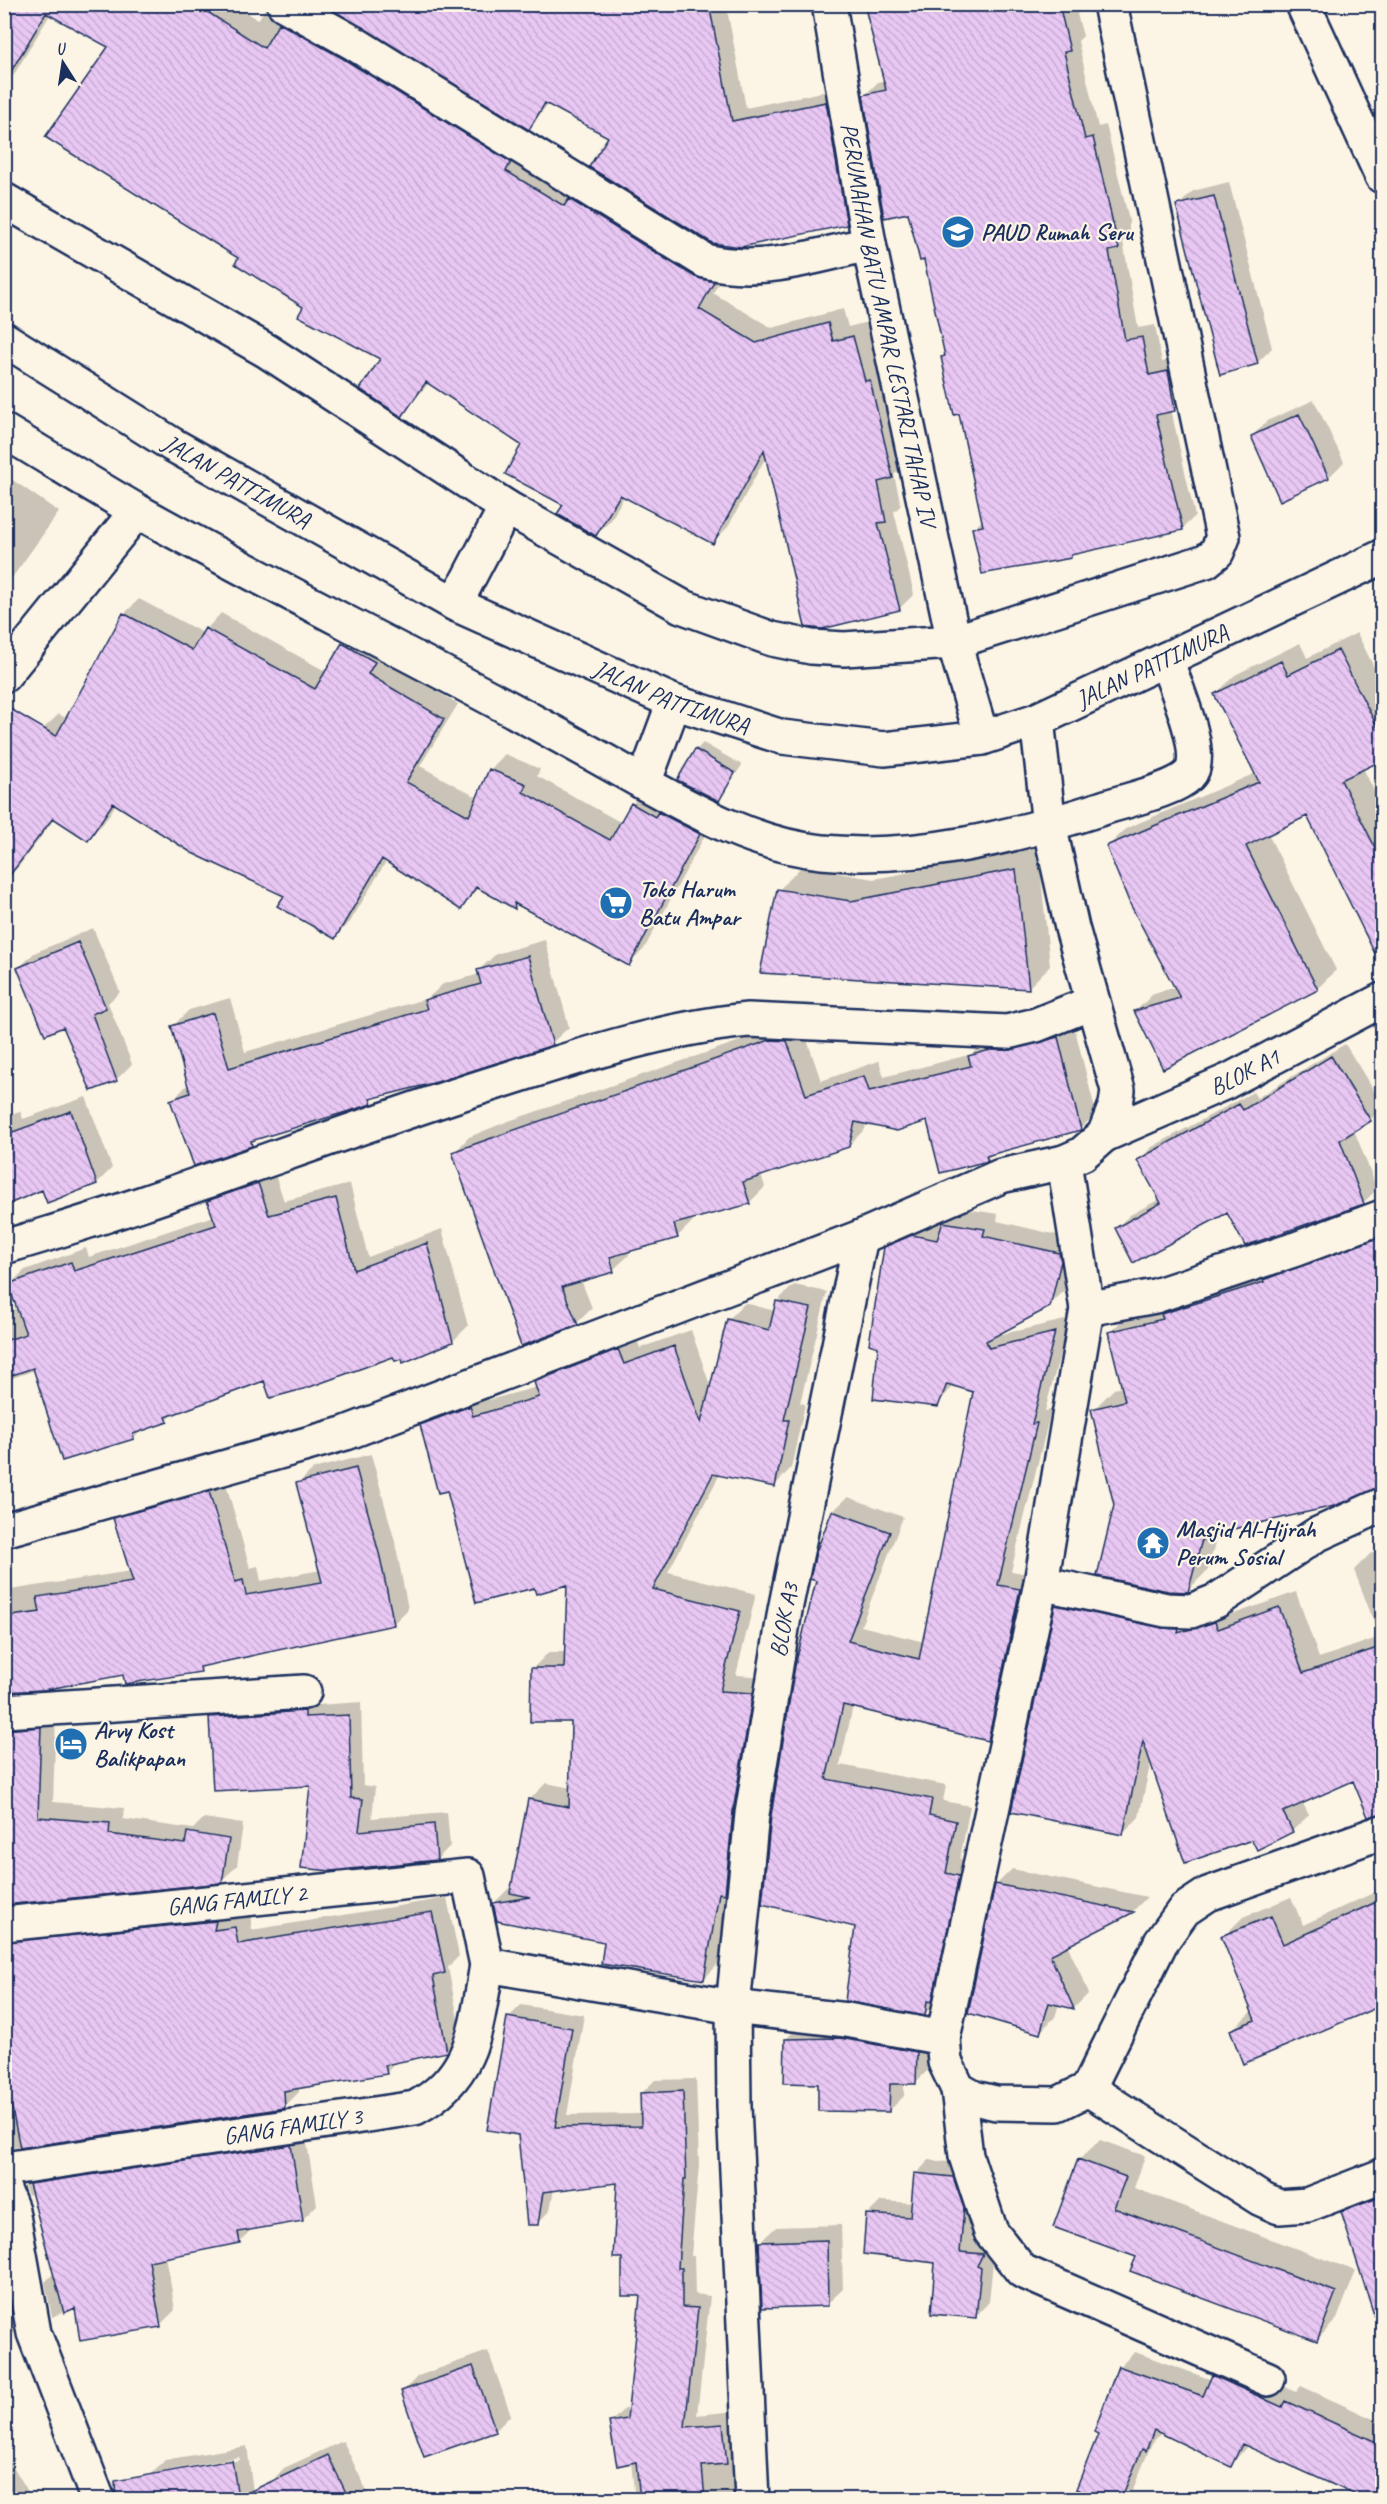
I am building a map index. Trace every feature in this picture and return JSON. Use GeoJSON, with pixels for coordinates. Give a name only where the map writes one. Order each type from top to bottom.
{"type":"FeatureCollection","features":[{"type":"Feature","properties":{"kind":"street"},"geometry":{"type":"LineString","coordinates":[[284,4],[352,42],[705,261],[730,267],[756,268],[869,244]]}},
{"type":"Feature","properties":{"kind":"street","name":"PERUMAHAN BATU AMPAR LESTARI TAHAP IV"},"geometry":{"type":"LineString","coordinates":[[829,4],[869,244],[954,642],[982,738]]}},
{"type":"Feature","properties":{"kind":"street"},"geometry":{"type":"LineString","coordinates":[[4,200],[267,351],[506,507],[681,606],[772,639],[811,647],[844,649],[954,642],[1191,567],[1206,561],[1217,552],[1223,537],[1110,4]]}},
{"type":"Feature","properties":{"kind":"street"},"geometry":{"type":"LineString","coordinates":[[1303,4],[1383,176]]}},
{"type":"Feature","properties":{"kind":"street","name":"JALAN PATTIMURA"},"geometry":{"type":"LineString","coordinates":[[4,339],[172,445],[455,604],[674,702],[782,736],[884,749],[982,738],[1037,720],[1383,557]]}},
{"type":"Feature","properties":{"kind":"street"},"geometry":{"type":"LineString","coordinates":[[4,430],[137,511],[714,821],[753,837],[823,852],[917,851],[973,843],[1049,825],[1167,787],[1190,774],[1196,763],[1195,750],[1166,659]]}},
{"type":"Feature","properties":{"kind":"street"},"geometry":{"type":"LineString","coordinates":[[455,604],[506,507]]}},
{"type":"Feature","properties":{"kind":"street"},"geometry":{"type":"LineString","coordinates":[[4,675],[137,511]]}},
{"type":"Feature","properties":{"kind":"street"},"geometry":{"type":"LineString","coordinates":[[644,783],[674,702]]}},
{"type":"Feature","properties":{"kind":"street"},"geometry":{"type":"LineString","coordinates":[[4,1530],[346,1433],[861,1237],[1001,1176],[1064,1162],[1082,1154],[1104,1135],[1116,1105],[1118,1090],[1092,1003],[1049,825],[1037,720]]}},
{"type":"Feature","properties":{"kind":"street","name":"BLOK A1"},"geometry":{"type":"LineString","coordinates":[[1104,1135],[1228,1081],[1383,1000]]}},
{"type":"Feature","properties":{"kind":"street"},"geometry":{"type":"LineString","coordinates":[[4,1247],[162,1197],[461,1093],[577,1057],[710,1024],[748,1020],[1007,1032],[1036,1025],[1092,1003]]}},
{"type":"Feature","properties":{"kind":"street"},"geometry":{"type":"LineString","coordinates":[[1064,1162],[1087,1309],[1041,1583],[943,2038],[945,2062],[958,2089],[966,2156],[991,2232],[1022,2271],[1268,2379]]}},
{"type":"Feature","properties":{"kind":"street"},"geometry":{"type":"LineString","coordinates":[[1087,1309],[1155,1296],[1296,1249],[1383,1216]]}},
{"type":"Feature","properties":{"kind":"street","name":"BLOK A3"},"geometry":{"type":"LineString","coordinates":[[752,2499],[734,2106],[733,2007],[752,1814],[785,1610],[861,1237]]}},
{"type":"Feature","properties":{"kind":"street"},"geometry":{"type":"LineString","coordinates":[[1041,1583],[1166,1610],[1191,1611],[1216,1601],[1316,1534],[1383,1505]]}},
{"type":"Feature","properties":{"kind":"street"},"geometry":{"type":"LineString","coordinates":[[4,1711],[304,1692]]}},
{"type":"Feature","properties":{"kind":"street"},"geometry":{"type":"LineString","coordinates":[[958,2089],[974,2098],[996,2103],[1058,2104],[1088,2089],[1161,1942],[1184,1910],[1208,1894],[1383,1832]]}},
{"type":"Feature","properties":{"kind":"street","name":"GANG FAMILY 2"},"geometry":{"type":"LineString","coordinates":[[4,1924],[468,1876],[487,1965]]}},
{"type":"Feature","properties":{"kind":"street"},"geometry":{"type":"LineString","coordinates":[[487,1965],[733,2007],[847,2020],[943,2038]]}},
{"type":"Feature","properties":{"kind":"street","name":"GANG FAMILY 3"},"geometry":{"type":"LineString","coordinates":[[4,2169],[415,2108],[436,2097],[452,2083],[474,2037],[487,1965]]}},
{"type":"Feature","properties":{"kind":"street"},"geometry":{"type":"LineString","coordinates":[[1088,2089],[1261,2199],[1279,2207],[1307,2205],[1383,2176]]}},
{"type":"Feature","properties":{"kind":"street"},"geometry":{"type":"LineString","coordinates":[[7,2205],[34,2333],[98,2499]]}},
{"type":"Feature","properties":{"kind":"building"},"geometry":{"type":"Polygon","coordinates":[[[4,4],[195,4],[264,48],[279,23],[342,58],[511,162],[506,171],[564,206],[569,199],[695,277],[714,282],[699,309],[756,343],[828,323],[833,341],[853,336],[865,381],[870,380],[893,478],[878,482],[886,522],[878,523],[900,610],[822,629],[805,627],[764,450],[713,544],[620,495],[596,536],[557,514],[563,505],[505,474],[521,445],[426,382],[402,417],[360,389],[380,359],[298,316],[303,307],[235,264],[238,258],[45,137],[108,47],[46,13],[4,83],[4,4]]]}},
{"type":"Feature","properties":{"kind":"building"},"geometry":{"type":"Polygon","coordinates":[[[323,4],[709,4],[732,121],[826,102],[847,225],[741,247],[712,243],[589,167],[608,137],[545,103],[529,130],[323,4]]]}},
{"type":"Feature","properties":{"kind":"building"},"geometry":{"type":"Polygon","coordinates":[[[864,4],[1059,4],[1070,51],[1064,52],[1085,139],[1093,137],[1119,249],[1109,251],[1125,340],[1142,337],[1149,375],[1168,371],[1175,411],[1156,415],[1183,530],[1071,555],[1071,558],[982,574],[972,528],[983,526],[959,414],[954,415],[941,357],[945,356],[924,260],[920,261],[908,213],[884,218],[863,95],[886,90],[864,4]]]}},
{"type":"Feature","properties":{"kind":"building"},"geometry":{"type":"Polygon","coordinates":[[[1214,196],[1258,364],[1220,375],[1176,205],[1214,196]]]}},
{"type":"Feature","properties":{"kind":"building"},"geometry":{"type":"Polygon","coordinates":[[[1299,414],[1329,478],[1280,501],[1251,436],[1299,414]]]}},
{"type":"Feature","properties":{"kind":"building"},"geometry":{"type":"Polygon","coordinates":[[[123,613],[192,650],[205,628],[315,689],[342,643],[375,662],[368,674],[444,719],[406,782],[469,816],[489,769],[526,784],[523,792],[610,840],[631,803],[655,817],[658,812],[700,834],[629,966],[514,903],[515,909],[476,887],[461,910],[382,859],[335,939],[277,906],[284,896],[192,853],[113,803],[88,841],[53,818],[4,883],[4,705],[56,736],[123,613]]]}},
{"type":"Feature","properties":{"kind":"building"},"geometry":{"type":"Polygon","coordinates":[[[1338,650],[1383,738],[1383,760],[1341,780],[1383,863],[1383,970],[1307,816],[1246,846],[1318,990],[1163,1069],[1134,1011],[1180,998],[1130,904],[1106,846],[1259,782],[1214,694],[1281,661],[1288,675],[1338,650]]]}},
{"type":"Feature","properties":{"kind":"building"},"geometry":{"type":"Polygon","coordinates":[[[695,749],[735,773],[719,801],[677,780],[695,749]]]}},
{"type":"Feature","properties":{"kind":"building"},"geometry":{"type":"Polygon","coordinates":[[[1016,869],[1029,989],[760,973],[777,889],[851,901],[1016,869]]]}},
{"type":"Feature","properties":{"kind":"building"},"geometry":{"type":"Polygon","coordinates":[[[78,942],[106,1008],[92,1014],[117,1081],[91,1091],[63,1027],[45,1035],[17,968],[78,942]]]}},
{"type":"Feature","properties":{"kind":"building"},"geometry":{"type":"Polygon","coordinates":[[[528,956],[553,1045],[437,1082],[370,1099],[372,1104],[251,1141],[252,1146],[194,1166],[170,1100],[190,1093],[171,1026],[213,1013],[229,1068],[427,1009],[424,1000],[481,984],[477,970],[528,956]]]}},
{"type":"Feature","properties":{"kind":"building"},"geometry":{"type":"Polygon","coordinates":[[[1058,1037],[1081,1130],[986,1156],[988,1161],[940,1173],[927,1121],[897,1131],[855,1122],[849,1147],[743,1182],[750,1204],[674,1224],[678,1238],[610,1257],[614,1272],[562,1287],[578,1325],[521,1346],[452,1152],[770,1040],[787,1041],[806,1095],[864,1076],[869,1091],[971,1066],[968,1056],[990,1050],[1011,1050],[1058,1037]]]}},
{"type":"Feature","properties":{"kind":"building"},"geometry":{"type":"Polygon","coordinates":[[[1331,1056],[1371,1121],[1340,1140],[1364,1204],[1245,1246],[1227,1213],[1133,1263],[1115,1228],[1161,1203],[1137,1160],[1239,1104],[1243,1110],[1331,1056]]]}},
{"type":"Feature","properties":{"kind":"building"},"geometry":{"type":"Polygon","coordinates":[[[71,1111],[97,1184],[47,1203],[42,1190],[4,1206],[4,1135],[71,1111]]]}},
{"type":"Feature","properties":{"kind":"building"},"geometry":{"type":"Polygon","coordinates":[[[258,1183],[269,1215],[336,1198],[354,1270],[427,1243],[453,1342],[403,1363],[402,1359],[395,1361],[393,1357],[307,1388],[270,1398],[264,1381],[166,1417],[168,1422],[133,1434],[134,1439],[62,1461],[33,1368],[4,1378],[4,1341],[26,1334],[8,1284],[71,1262],[74,1271],[216,1225],[207,1201],[258,1183]]]}},
{"type":"Feature","properties":{"kind":"building"},"geometry":{"type":"Polygon","coordinates":[[[943,1222],[985,1229],[983,1236],[1059,1253],[1061,1261],[1050,1307],[986,1341],[989,1348],[1055,1332],[1032,1424],[1037,1423],[998,1585],[1020,1589],[988,1741],[843,1705],[826,1779],[932,1799],[929,1815],[956,1821],[946,1873],[959,1876],[932,2002],[927,2001],[925,2016],[845,2001],[855,1927],[762,1904],[771,1816],[795,1666],[816,1581],[810,1579],[816,1552],[832,1511],[890,1532],[848,1641],[919,1659],[973,1392],[947,1384],[938,1407],[873,1399],[878,1347],[869,1344],[884,1247],[912,1235],[937,1240],[943,1222]]]}},
{"type":"Feature","properties":{"kind":"building"},"geometry":{"type":"Polygon","coordinates":[[[1378,1238],[1383,1250],[1383,1486],[1334,1506],[1203,1536],[1188,1592],[1168,1591],[1097,1576],[1114,1505],[1091,1409],[1125,1401],[1108,1332],[1163,1319],[1161,1314],[1264,1282],[1263,1280],[1378,1238]]]}},
{"type":"Feature","properties":{"kind":"building"},"geometry":{"type":"Polygon","coordinates":[[[776,1301],[811,1308],[784,1420],[789,1420],[775,1487],[713,1474],[653,1589],[740,1611],[720,1691],[753,1693],[733,1811],[725,1894],[719,1893],[704,1980],[601,1964],[604,1942],[497,1921],[493,1903],[530,1897],[510,1893],[528,1799],[569,1807],[571,1722],[530,1722],[531,1668],[564,1668],[567,1585],[536,1594],[534,1588],[476,1603],[447,1491],[438,1493],[420,1425],[470,1406],[473,1416],[539,1397],[534,1382],[618,1349],[624,1364],[674,1346],[701,1423],[727,1319],[769,1330],[776,1301]]]}},
{"type":"Feature","properties":{"kind":"building"},"geometry":{"type":"Polygon","coordinates":[[[356,1468],[380,1557],[394,1625],[200,1667],[201,1672],[125,1684],[123,1675],[43,1690],[4,1692],[4,1617],[40,1612],[37,1597],[133,1582],[113,1518],[209,1491],[235,1582],[243,1580],[246,1595],[322,1582],[296,1483],[356,1468]]]}},
{"type":"Feature","properties":{"kind":"building"},"geometry":{"type":"Polygon","coordinates":[[[1055,1605],[1162,1628],[1179,1629],[1178,1633],[1215,1622],[1218,1629],[1279,1607],[1303,1673],[1383,1646],[1383,1814],[1368,1817],[1353,1781],[1283,1812],[1293,1832],[1257,1850],[1252,1840],[1185,1863],[1143,1741],[1123,1835],[1011,1812],[1055,1605]]]}},
{"type":"Feature","properties":{"kind":"building"},"geometry":{"type":"Polygon","coordinates":[[[305,1711],[305,1717],[349,1715],[351,1798],[363,1799],[359,1831],[434,1824],[437,1860],[331,1871],[301,1868],[310,1786],[213,1791],[209,1717],[305,1711]]]}},
{"type":"Feature","properties":{"kind":"building"},"geometry":{"type":"Polygon","coordinates":[[[41,1727],[38,1817],[110,1823],[109,1834],[185,1844],[187,1832],[229,1839],[222,1883],[4,1905],[4,1730],[41,1727]]]}},
{"type":"Feature","properties":{"kind":"building"},"geometry":{"type":"Polygon","coordinates":[[[995,1884],[1134,1912],[1050,1955],[1074,2009],[1049,2003],[1040,2034],[968,2013],[995,1884]]]}},
{"type":"Feature","properties":{"kind":"building"},"geometry":{"type":"Polygon","coordinates":[[[1383,1899],[1383,2005],[1243,2064],[1230,2030],[1255,2020],[1221,1936],[1271,1916],[1283,1944],[1383,1899]]]}},
{"type":"Feature","properties":{"kind":"building"},"geometry":{"type":"Polygon","coordinates":[[[432,1912],[445,1973],[433,1976],[447,2052],[385,2065],[387,2074],[284,2091],[285,2108],[20,2148],[4,2070],[4,1942],[216,1921],[214,1930],[235,1927],[238,1944],[432,1912]]]}},
{"type":"Feature","properties":{"kind":"building"},"geometry":{"type":"Polygon","coordinates":[[[507,2017],[572,2028],[555,2127],[641,2126],[640,2093],[683,2091],[686,2179],[684,2179],[678,2268],[682,2268],[682,2307],[698,2308],[685,2427],[723,2424],[727,2464],[702,2466],[705,2499],[640,2499],[636,2462],[617,2466],[609,2422],[627,2419],[640,2296],[622,2296],[622,2258],[613,2258],[617,2183],[543,2192],[538,2225],[527,2225],[518,2135],[487,2130],[507,2017]]]}},
{"type":"Feature","properties":{"kind":"building"},"geometry":{"type":"Polygon","coordinates":[[[840,2038],[917,2052],[916,2084],[890,2084],[889,2112],[818,2111],[818,2084],[784,2083],[785,2039],[840,2038]]]}},
{"type":"Feature","properties":{"kind":"building"},"geometry":{"type":"Polygon","coordinates":[[[291,2145],[303,2221],[238,2232],[240,2243],[149,2261],[161,2327],[80,2341],[75,2308],[64,2313],[29,2184],[291,2145]]]}},
{"type":"Feature","properties":{"kind":"building"},"geometry":{"type":"Polygon","coordinates":[[[1078,2159],[1126,2177],[1114,2208],[1336,2292],[1317,2341],[1130,2271],[1136,2257],[1053,2227],[1078,2159]]]}},
{"type":"Feature","properties":{"kind":"building"},"geometry":{"type":"Polygon","coordinates":[[[914,2173],[953,2177],[964,2208],[960,2252],[983,2254],[977,2266],[981,2268],[976,2318],[931,2314],[935,2263],[863,2254],[866,2214],[910,2217],[914,2173]]]}},
{"type":"Feature","properties":{"kind":"building"},"geometry":{"type":"Polygon","coordinates":[[[1383,2196],[1383,2317],[1375,2318],[1341,2212],[1383,2196]]]}},
{"type":"Feature","properties":{"kind":"building"},"geometry":{"type":"Polygon","coordinates":[[[827,2240],[828,2306],[762,2308],[759,2242],[827,2240]]]}},
{"type":"Feature","properties":{"kind":"building"},"geometry":{"type":"Polygon","coordinates":[[[473,2366],[496,2432],[424,2457],[401,2391],[473,2366]]]}},
{"type":"Feature","properties":{"kind":"building"},"geometry":{"type":"Polygon","coordinates":[[[1118,2366],[1203,2396],[1212,2375],[1282,2407],[1285,2401],[1383,2445],[1383,2499],[1365,2499],[1242,2444],[1231,2467],[1154,2430],[1146,2451],[1142,2449],[1121,2499],[1102,2499],[1076,2489],[1098,2434],[1094,2432],[1118,2366]]]}},
{"type":"Feature","properties":{"kind":"building"},"geometry":{"type":"Polygon","coordinates":[[[328,2455],[349,2499],[116,2499],[115,2481],[232,2460],[238,2497],[328,2455]]]}},
{"type":"Feature","properties":{"kind":"place","name":"PAUD Rumah Seru"},"geometry":{"type":"Point","coordinates":[958,232]}},
{"type":"Feature","properties":{"kind":"place","name":"Toko Harum Batu Ampar"},"geometry":{"type":"Point","coordinates":[616,903]}},
{"type":"Feature","properties":{"kind":"place","name":"Masjid Al-Hijrah Perum Sosial"},"geometry":{"type":"Point","coordinates":[1153,1543]}},
{"type":"Feature","properties":{"kind":"place","name":"Arvy Kost Balikpapan"},"geometry":{"type":"Point","coordinates":[71,1744]}}]}
